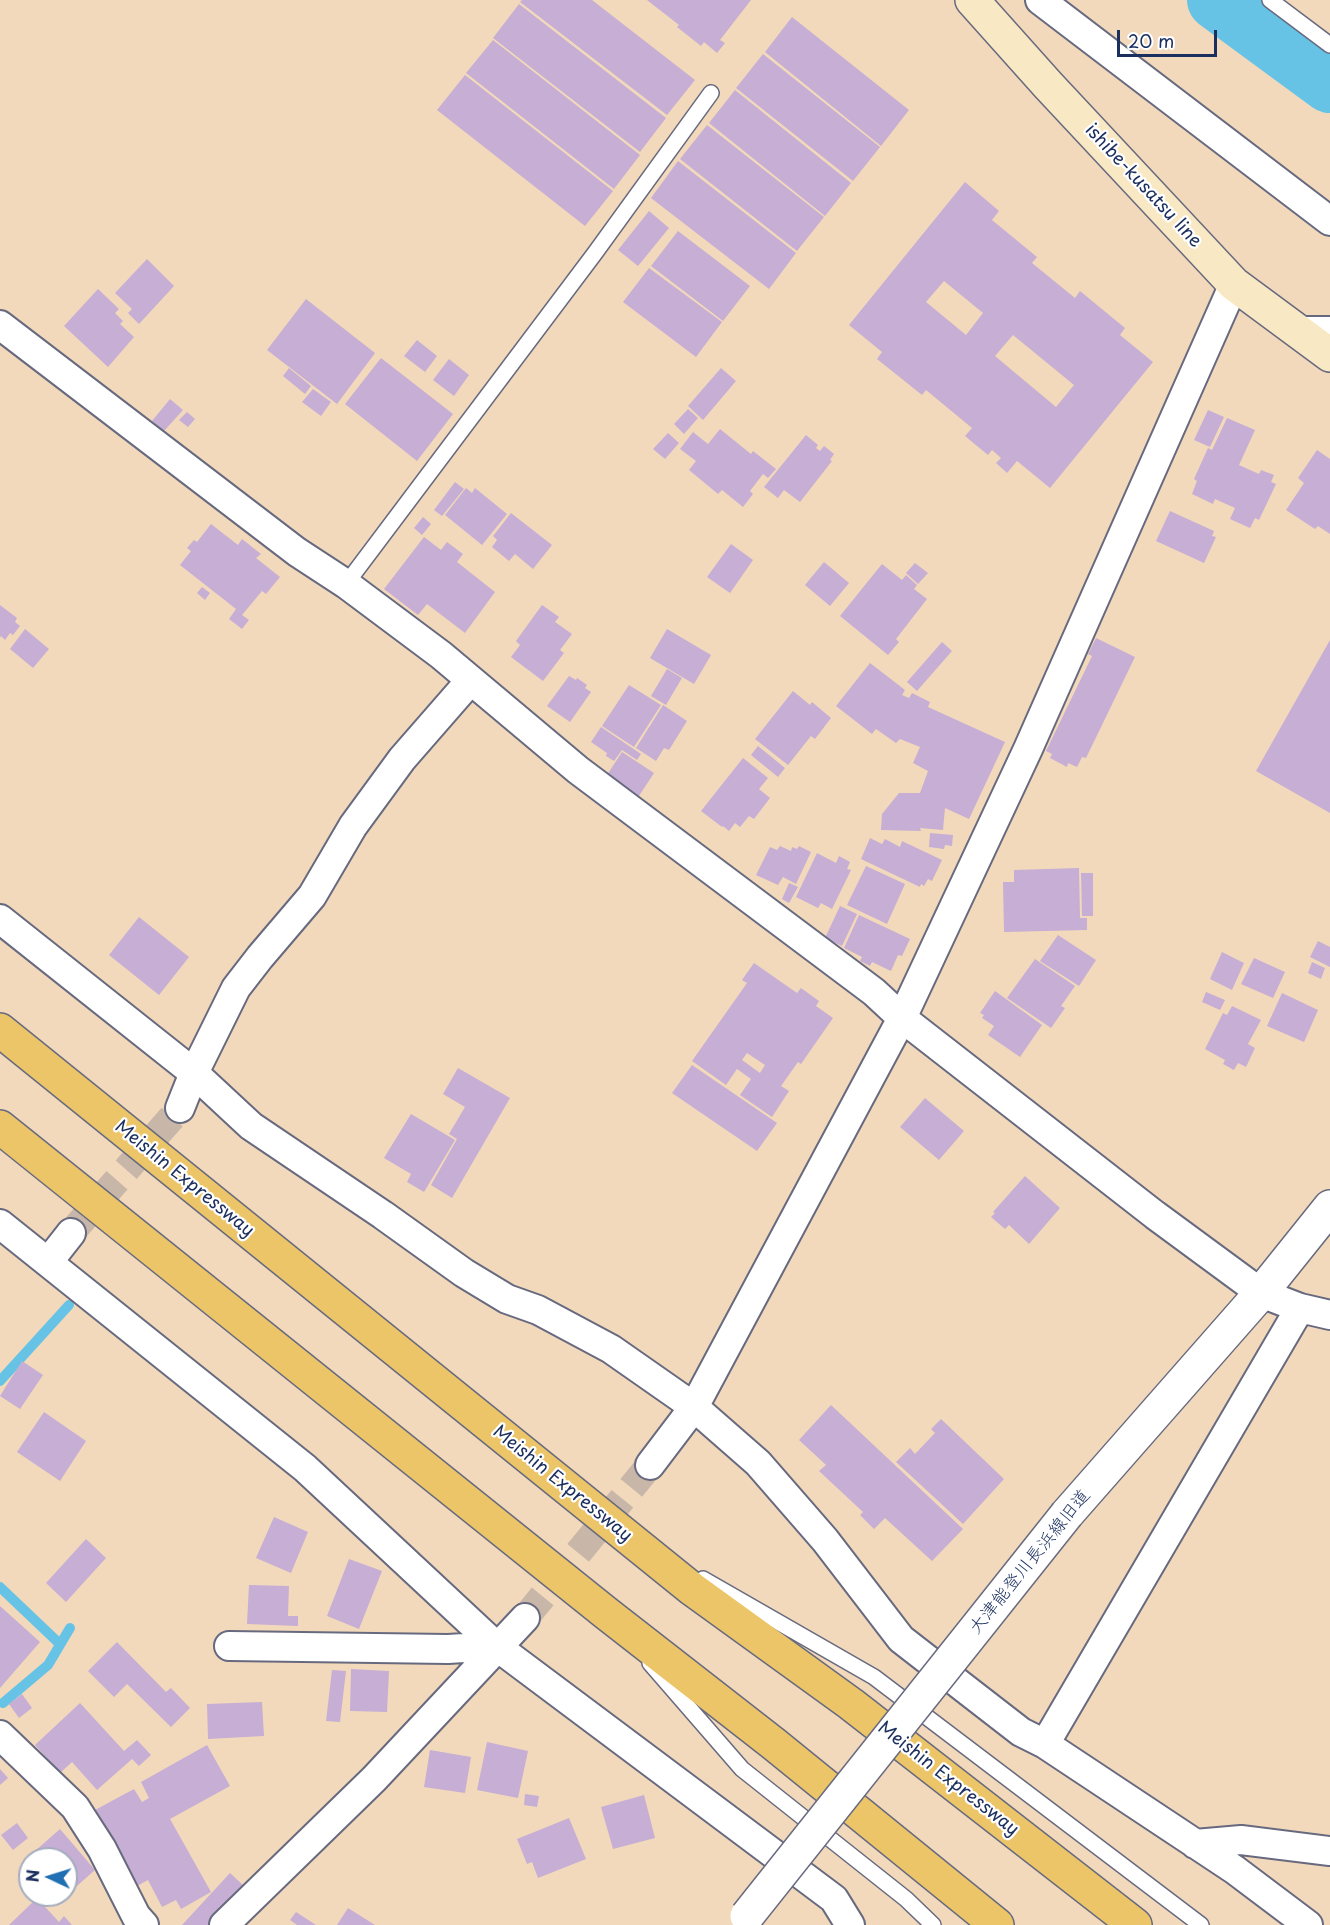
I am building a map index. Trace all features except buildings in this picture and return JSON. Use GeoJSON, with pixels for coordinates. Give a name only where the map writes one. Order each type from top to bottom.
{"type":"FeatureCollection","features":[{"type":"Feature","properties":{"kind":"highway","name":"Meishin Expressway"},"geometry":{"type":"LineString","coordinates":[[0,1030],[692,1589],[851,1704],[1135,1925]]}},
{"type":"Feature","properties":{"kind":"highway"},"geometry":{"type":"LineString","coordinates":[[0,1127],[606,1613],[774,1744],[997,1925]]}},
{"type":"Feature","properties":{"kind":"main road","name":"ishibe-kusatsu line"},"geometry":{"type":"LineString","coordinates":[[972,0],[1234,284],[1330,355]]}},
{"type":"Feature","properties":{"kind":"street"},"geometry":{"type":"LineString","coordinates":[[1040,0],[1330,221]]}},
{"type":"Feature","properties":{"kind":"street"},"geometry":{"type":"LineString","coordinates":[[650,1465],[694,1407],[902,1018],[1028,749],[1234,284]]}},
{"type":"Feature","properties":{"kind":"street"},"geometry":{"type":"LineString","coordinates":[[0,326],[297,552],[346,584],[441,655],[578,770],[874,992],[902,1018],[1145,1208],[1261,1293],[1300,1308],[1330,1315]]}},
{"type":"Feature","properties":{"kind":"street"},"geometry":{"type":"LineString","coordinates":[[1296,332],[1330,331]]}},
{"type":"Feature","properties":{"kind":"street"},"geometry":{"type":"LineString","coordinates":[[180,1108],[194,1073],[236,988],[312,896],[353,826],[402,759],[470,681]]}},
{"type":"Feature","properties":{"kind":"street"},"geometry":{"type":"LineString","coordinates":[[0,919],[194,1073],[251,1126],[464,1273],[507,1299],[538,1310],[611,1349],[694,1407],[758,1464],[825,1540],[901,1639],[1021,1732],[1045,1744],[1195,1844],[1308,1925]]}},
{"type":"Feature","properties":{"kind":"street","name":"大津能登川長浜線旧道"},"geometry":{"type":"LineString","coordinates":[[744,1920],[1067,1514],[1261,1293],[1330,1207]]}},
{"type":"Feature","properties":{"kind":"street"},"geometry":{"type":"LineString","coordinates":[[0,1224],[305,1468],[496,1646],[834,1899],[850,1925]]}},
{"type":"Feature","properties":{"kind":"street"},"geometry":{"type":"LineString","coordinates":[[49,1261],[71,1233]]}},
{"type":"Feature","properties":{"kind":"street"},"geometry":{"type":"LineString","coordinates":[[1045,1744],[1300,1308]]}},
{"type":"Feature","properties":{"kind":"street"},"geometry":{"type":"LineString","coordinates":[[224,1925],[374,1779],[496,1646],[525,1618]]}},
{"type":"Feature","properties":{"kind":"street"},"geometry":{"type":"LineString","coordinates":[[229,1646],[448,1649],[496,1646]]}},
{"type":"Feature","properties":{"kind":"street"},"geometry":{"type":"LineString","coordinates":[[0,1735],[75,1807],[102,1849],[136,1916],[144,1925]]}},
{"type":"Feature","properties":{"kind":"street"},"geometry":{"type":"LineString","coordinates":[[1195,1844],[1241,1840],[1330,1851]]}},
{"type":"Feature","properties":{"kind":"lane"},"geometry":{"type":"LineString","coordinates":[[1270,0],[1330,45]]}},
{"type":"Feature","properties":{"kind":"lane"},"geometry":{"type":"LineString","coordinates":[[346,584],[595,253],[711,93]]}},
{"type":"Feature","properties":{"kind":"lane"},"geometry":{"type":"LineString","coordinates":[[622,1533],[874,1677],[1201,1925]]}},
{"type":"Feature","properties":{"kind":"lane"},"geometry":{"type":"LineString","coordinates":[[606,1613],[742,1768],[906,1899],[933,1925]]}},
{"type":"Feature","properties":{"kind":"waterway"},"geometry":{"type":"LineString","coordinates":[[1217,0],[1330,83]]}},
{"type":"Feature","properties":{"kind":"waterway"},"geometry":{"type":"LineString","coordinates":[[0,1381],[69,1305]]}},
{"type":"Feature","properties":{"kind":"waterway"},"geometry":{"type":"LineString","coordinates":[[0,1587],[60,1644]]}},
{"type":"Feature","properties":{"kind":"waterway"},"geometry":{"type":"LineString","coordinates":[[3,1703],[48,1665],[70,1628]]}},
{"type":"Feature","properties":{"kind":"tunnel"},"geometry":{"type":"LineString","coordinates":[[71,1233],[180,1108]]}},
{"type":"Feature","properties":{"kind":"tunnel"},"geometry":{"type":"LineString","coordinates":[[525,1618],[650,1465]]}}]}
